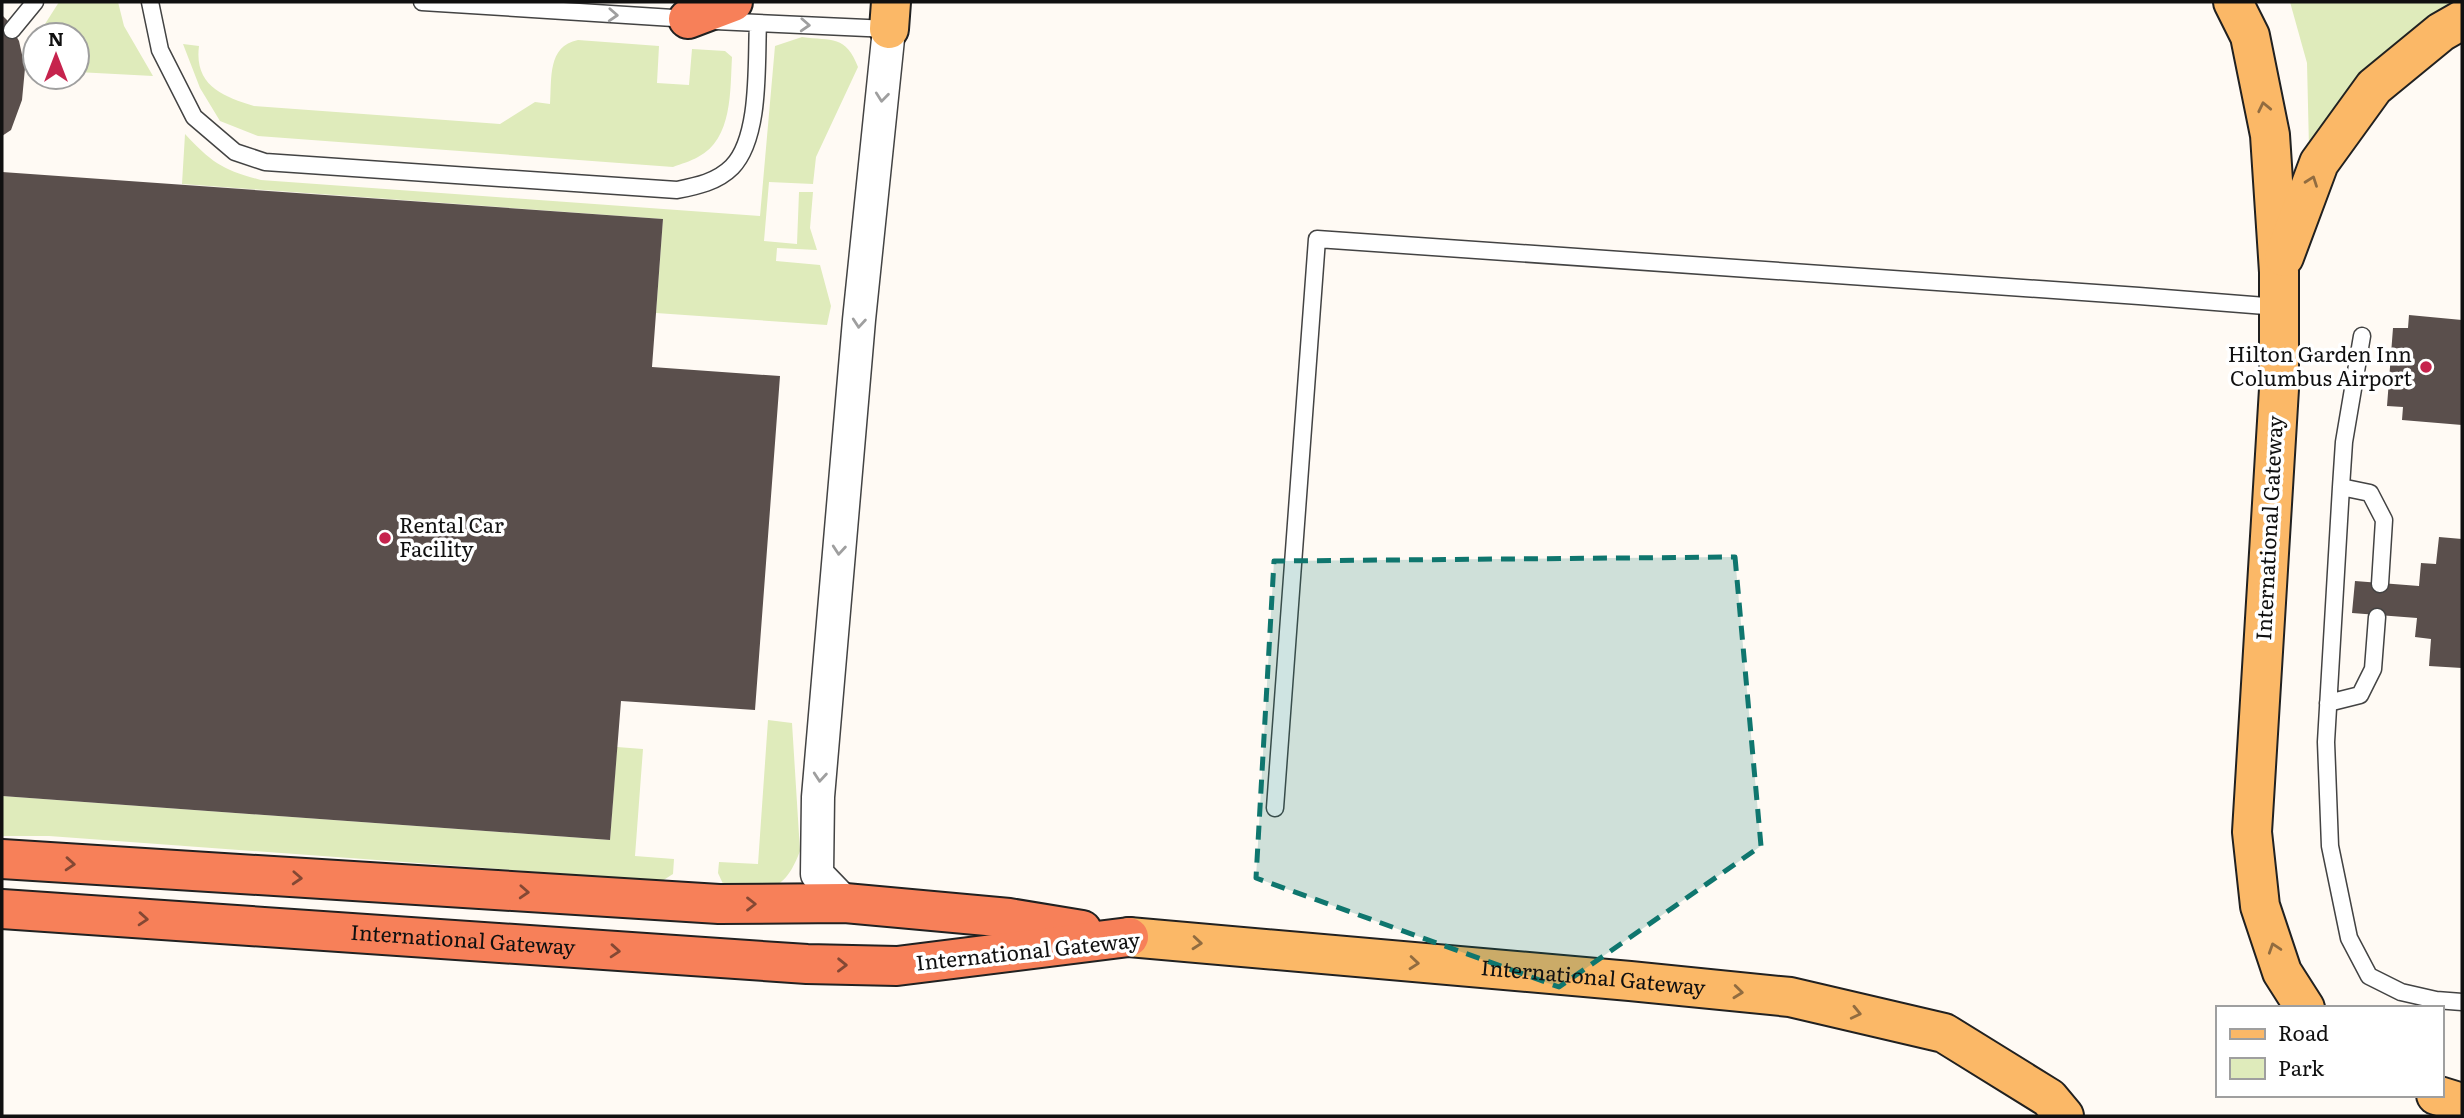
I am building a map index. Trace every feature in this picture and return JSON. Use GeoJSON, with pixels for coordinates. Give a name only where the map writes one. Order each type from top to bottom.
{"type":"FeatureCollection","features":[{"type":"Feature","properties":{"kind":"highway"},"geometry":{"type":"LineString","coordinates":[[688,19],[746,12]]}},
{"type":"Feature","properties":{"kind":"highway"},"geometry":{"type":"LineString","coordinates":[[2,859],[719,904],[845,904],[1009,918],[1129,937]]}},
{"type":"Feature","properties":{"kind":"highway","name":"International Gateway"},"geometry":{"type":"LineString","coordinates":[[2,909],[807,964],[897,966],[1129,937]]}},
{"type":"Feature","properties":{"kind":"main road","name":"International Gateway"},"geometry":{"type":"LineString","coordinates":[[2233,2],[2250,36],[2270,135],[2279,290],[2278,403],[2252,832],[2260,906],[2282,972],[2304,1006]]}},
{"type":"Feature","properties":{"kind":"main road"},"geometry":{"type":"LineString","coordinates":[[2279,290],[2319,163],[2374,87],[2441,32],[2462,20]]}},
{"type":"Feature","properties":{"kind":"main road","name":"International Gateway"},"geometry":{"type":"LineString","coordinates":[[1129,937],[1790,997],[1944,1033],[2049,1098],[2064,1116]]}},
{"type":"Feature","properties":{"kind":"main road"},"geometry":{"type":"LineString","coordinates":[[2442,1097],[2462,1103]]}},
{"type":"Feature","properties":{"kind":"street"},"geometry":{"type":"LineString","coordinates":[[845,904],[817,874],[818,797],[859,320],[890,15]]}},
{"type":"Feature","properties":{"kind":"lane"},"geometry":{"type":"LineString","coordinates":[[12,30],[35,2]]}},
{"type":"Feature","properties":{"kind":"lane"},"geometry":{"type":"LineString","coordinates":[[150,2],[160,50],[194,117],[235,152],[265,162],[677,190],[708,183],[730,169],[743,154],[754,99],[746,12],[890,15]]}},
{"type":"Feature","properties":{"kind":"lane"},"geometry":{"type":"LineString","coordinates":[[422,2],[688,19]]}},
{"type":"Feature","properties":{"kind":"lane"},"geometry":{"type":"LineString","coordinates":[[1275,808],[1317,239],[2279,290]]}},
{"type":"Feature","properties":{"kind":"lane"},"geometry":{"type":"LineString","coordinates":[[2362,336],[2344,442],[2341,487],[2326,742],[2330,846],[2349,938],[2369,976],[2401,992],[2436,1000],[2462,1002]]}},
{"type":"Feature","properties":{"kind":"lane"},"geometry":{"type":"LineString","coordinates":[[2341,487],[2370,493],[2384,520],[2380,584]]}},
{"type":"Feature","properties":{"kind":"lane"},"geometry":{"type":"LineString","coordinates":[[2328,703],[2360,695],[2373,669],[2377,617]]}},
{"type":"Feature","properties":{"kind":"highlighted area"},"geometry":{"type":"Polygon","coordinates":[[[1735,557],[1761,846],[1559,987],[1256,878],[1274,561],[1735,557]]]}},
{"type":"Feature","properties":{"kind":"green space"},"geometry":{"type":"Polygon","coordinates":[[[59,2],[118,2],[124,26],[153,76],[91,73],[91,21],[47,21],[59,2]]]}},
{"type":"Feature","properties":{"kind":"green space"},"geometry":{"type":"Polygon","coordinates":[[[2290,2],[2460,2],[2309,148],[2307,63],[2290,2]]]}},
{"type":"Feature","properties":{"kind":"green space"},"geometry":{"type":"Polygon","coordinates":[[[802,37],[843,44],[858,67],[816,157],[813,184],[769,182],[764,241],[797,244],[799,192],[813,192],[810,228],[817,250],[777,248],[776,261],[820,265],[831,306],[827,325],[656,313],[663,219],[182,184],[185,134],[219,164],[261,180],[760,216],[775,46],[802,37]]]}},
{"type":"Feature","properties":{"kind":"green space"},"geometry":{"type":"Polygon","coordinates":[[[578,40],[659,46],[657,83],[689,85],[692,49],[725,51],[732,57],[730,98],[724,126],[718,138],[698,157],[673,167],[258,136],[220,121],[200,88],[183,44],[199,46],[201,70],[213,87],[231,98],[254,106],[500,124],[535,102],[550,104],[556,56],[568,43],[578,40]]]}},
{"type":"Feature","properties":{"kind":"green space"},"geometry":{"type":"Polygon","coordinates":[[[768,720],[792,723],[800,851],[794,866],[780,883],[762,889],[724,886],[718,873],[719,862],[758,864],[768,720]]]}},
{"type":"Feature","properties":{"kind":"green space"},"geometry":{"type":"Polygon","coordinates":[[[617,747],[643,749],[635,856],[674,859],[673,874],[662,881],[49,836],[2,836],[2,796],[610,840],[617,747]]]}},
{"type":"Feature","properties":{"kind":"building"},"geometry":{"type":"Polygon","coordinates":[[[2,15],[19,41],[23,91],[11,130],[2,136],[2,15]]]}},
{"type":"Feature","properties":{"kind":"building","name":"Rental Car Facility"},"geometry":{"type":"Polygon","coordinates":[[[2,172],[663,219],[652,367],[780,376],[755,710],[621,701],[610,840],[2,796],[2,172]]]}},
{"type":"Feature","properties":{"kind":"building","name":"Hilton Garden Inn Columbus Airport"},"geometry":{"type":"Polygon","coordinates":[[[2409,315],[2462,320],[2462,425],[2402,420],[2403,407],[2387,406],[2393,328],[2408,328],[2409,315]]]}},
{"type":"Feature","properties":{"kind":"building"},"geometry":{"type":"Polygon","coordinates":[[[2439,537],[2462,539],[2462,668],[2429,666],[2431,639],[2415,637],[2417,618],[2352,613],[2355,581],[2419,586],[2421,563],[2436,564],[2439,537]]]}},
{"type":"Feature","properties":{"kind":"place","name":"Hilton Garden Inn Columbus Airport"},"geometry":{"type":"Point","coordinates":[2426,367]}},
{"type":"Feature","properties":{"kind":"place","name":"Rental Car Facility"},"geometry":{"type":"Point","coordinates":[385,538]}}]}
